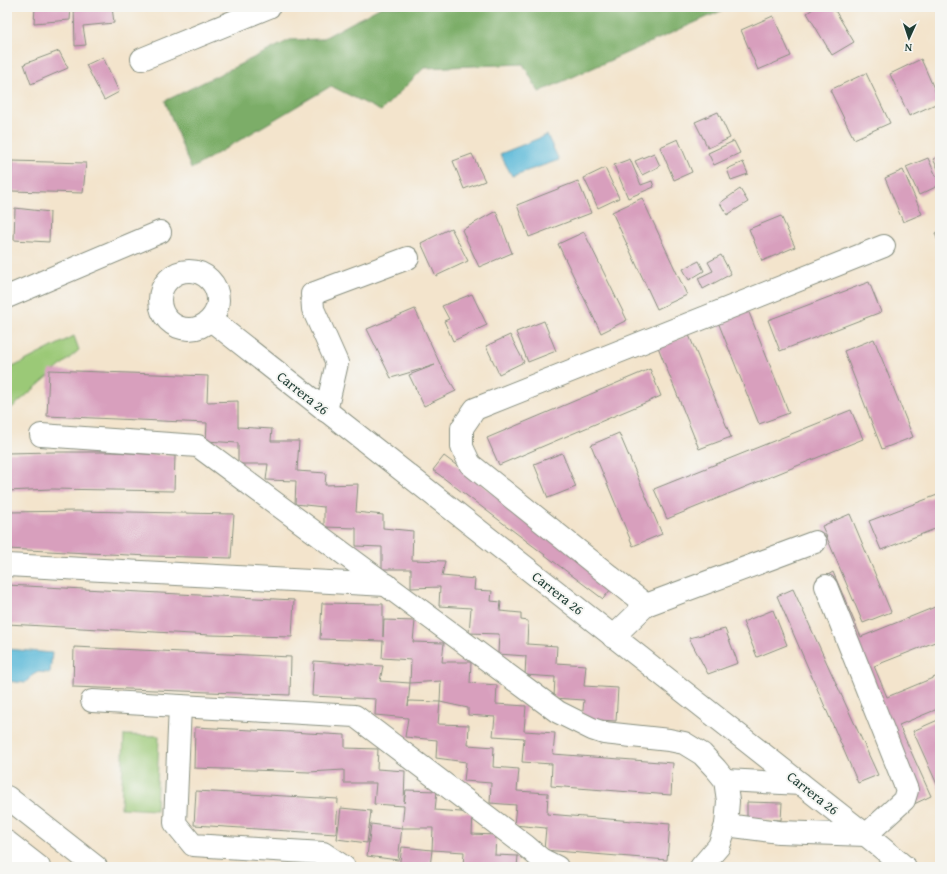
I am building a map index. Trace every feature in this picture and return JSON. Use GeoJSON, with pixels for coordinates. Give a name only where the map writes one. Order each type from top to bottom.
{"type":"FeatureCollection","features":[{"type":"Feature","properties":{"kind":"main road"},"geometry":{"type":"LineString","coordinates":[[142,59],[269,7]]}},
{"type":"Feature","properties":{"kind":"main road"},"geometry":{"type":"LineString","coordinates":[[7,297],[160,232]]}},
{"type":"Feature","properties":{"kind":"main road"},"geometry":{"type":"LineString","coordinates":[[646,605],[470,464],[462,447],[462,428],[475,409],[884,246]]}},
{"type":"Feature","properties":{"kind":"main road"},"geometry":{"type":"LineString","coordinates":[[326,411],[337,363],[313,309],[312,294],[408,258]]}},
{"type":"Feature","properties":{"kind":"main road","name":"Carrera 26"},"geometry":{"type":"LineString","coordinates":[[211,320],[866,835],[904,867]]}},
{"type":"Feature","properties":{"kind":"main road"},"geometry":{"type":"LineString","coordinates":[[41,435],[198,446],[558,712],[592,729],[604,733],[684,743],[702,754],[725,780],[728,801],[726,825],[719,846],[701,867]]}},
{"type":"Feature","properties":{"kind":"main road"},"geometry":{"type":"LineString","coordinates":[[613,636],[646,605],[815,542]]}},
{"type":"Feature","properties":{"kind":"main road"},"geometry":{"type":"LineString","coordinates":[[7,565],[387,585]]}},
{"type":"Feature","properties":{"kind":"main road"},"geometry":{"type":"LineString","coordinates":[[726,825],[779,832],[866,835],[904,800],[907,790],[826,586]]}},
{"type":"Feature","properties":{"kind":"main road"},"geometry":{"type":"LineString","coordinates":[[92,701],[356,716],[541,859],[557,867]]}},
{"type":"Feature","properties":{"kind":"main road"},"geometry":{"type":"LineString","coordinates":[[180,706],[175,823],[193,845],[323,853],[344,867]]}},
{"type":"Feature","properties":{"kind":"main road"},"geometry":{"type":"LineString","coordinates":[[725,780],[801,784]]}},
{"type":"Feature","properties":{"kind":"main road"},"geometry":{"type":"LineString","coordinates":[[7,798],[96,867]]}},
{"type":"Feature","properties":{"kind":"main road"},"geometry":{"type":"LineString","coordinates":[[7,842],[39,867]]}},
{"type":"Feature","properties":{"kind":"main road"},"geometry":{"type":"LineString","coordinates":[[283,851],[304,867]]}},
{"type":"Feature","properties":{"kind":"green space"},"geometry":{"type":"Polygon","coordinates":[[[381,7],[730,7],[539,92],[523,64],[424,68],[381,111],[331,86],[191,169],[165,101],[290,40],[322,39],[381,7]]]}},
{"type":"Feature","properties":{"kind":"green space"},"geometry":{"type":"Polygon","coordinates":[[[74,336],[79,350],[7,412],[7,370],[74,336]]]}},
{"type":"Feature","properties":{"kind":"green space"},"geometry":{"type":"Polygon","coordinates":[[[124,735],[159,736],[156,810],[121,808],[124,735]]]}},
{"type":"Feature","properties":{"kind":"water"},"geometry":{"type":"Polygon","coordinates":[[[547,135],[559,160],[512,176],[500,154],[547,135]]]}},
{"type":"Feature","properties":{"kind":"water"},"geometry":{"type":"Polygon","coordinates":[[[7,649],[52,653],[50,673],[36,672],[25,683],[7,681],[7,649]]]}},
{"type":"Feature","properties":{"kind":"building"},"geometry":{"type":"Polygon","coordinates":[[[35,7],[71,7],[70,20],[34,23],[35,7]]]}},
{"type":"Feature","properties":{"kind":"building"},"geometry":{"type":"Polygon","coordinates":[[[74,7],[112,7],[114,23],[83,26],[86,45],[75,46],[74,7]]]}},
{"type":"Feature","properties":{"kind":"building"},"geometry":{"type":"Polygon","coordinates":[[[816,7],[833,7],[854,42],[832,55],[807,13],[816,7]]]}},
{"type":"Feature","properties":{"kind":"building"},"geometry":{"type":"Polygon","coordinates":[[[773,16],[791,56],[758,70],[741,30],[773,16]]]}},
{"type":"Feature","properties":{"kind":"building"},"geometry":{"type":"Polygon","coordinates":[[[59,51],[68,68],[31,84],[24,64],[59,51]]]}},
{"type":"Feature","properties":{"kind":"building"},"geometry":{"type":"Polygon","coordinates":[[[103,57],[119,92],[104,100],[86,65],[103,57]]]}},
{"type":"Feature","properties":{"kind":"building"},"geometry":{"type":"Polygon","coordinates":[[[921,59],[940,102],[909,116],[890,74],[921,59]]]}},
{"type":"Feature","properties":{"kind":"building"},"geometry":{"type":"Polygon","coordinates":[[[866,73],[890,123],[854,139],[830,90],[866,73]]]}},
{"type":"Feature","properties":{"kind":"building"},"geometry":{"type":"Polygon","coordinates":[[[718,112],[730,138],[708,148],[695,122],[718,112]]]}},
{"type":"Feature","properties":{"kind":"building"},"geometry":{"type":"Polygon","coordinates":[[[678,139],[692,172],[674,180],[660,147],[678,139]]]}},
{"type":"Feature","properties":{"kind":"building"},"geometry":{"type":"Polygon","coordinates":[[[734,141],[740,153],[714,165],[708,153],[734,141]]]}},
{"type":"Feature","properties":{"kind":"building"},"geometry":{"type":"Polygon","coordinates":[[[654,153],[660,166],[642,175],[635,161],[654,153]]]}},
{"type":"Feature","properties":{"kind":"building"},"geometry":{"type":"Polygon","coordinates":[[[472,154],[485,181],[464,189],[453,161],[472,154]]]}},
{"type":"Feature","properties":{"kind":"building"},"geometry":{"type":"Polygon","coordinates":[[[940,156],[940,173],[933,159],[940,156]]]}},
{"type":"Feature","properties":{"kind":"building"},"geometry":{"type":"Polygon","coordinates":[[[928,158],[940,185],[919,195],[906,167],[928,158]]]}},
{"type":"Feature","properties":{"kind":"building"},"geometry":{"type":"Polygon","coordinates":[[[630,159],[641,185],[652,181],[654,187],[628,198],[614,165],[630,159]]]}},
{"type":"Feature","properties":{"kind":"building"},"geometry":{"type":"Polygon","coordinates":[[[12,161],[86,163],[83,193],[11,191],[12,161]]]}},
{"type":"Feature","properties":{"kind":"building"},"geometry":{"type":"Polygon","coordinates":[[[743,162],[748,174],[731,180],[727,169],[743,162]]]}},
{"type":"Feature","properties":{"kind":"building"},"geometry":{"type":"Polygon","coordinates":[[[605,168],[619,198],[598,208],[584,178],[605,168]]]}},
{"type":"Feature","properties":{"kind":"building"},"geometry":{"type":"Polygon","coordinates":[[[903,170],[922,214],[903,222],[885,178],[903,170]]]}},
{"type":"Feature","properties":{"kind":"building"},"geometry":{"type":"Polygon","coordinates":[[[578,181],[591,213],[529,237],[517,205],[578,181]]]}},
{"type":"Feature","properties":{"kind":"building"},"geometry":{"type":"Polygon","coordinates":[[[740,189],[748,202],[727,215],[720,203],[740,189]]]}},
{"type":"Feature","properties":{"kind":"building"},"geometry":{"type":"Polygon","coordinates":[[[642,198],[687,295],[657,309],[612,212],[642,198]]]}},
{"type":"Feature","properties":{"kind":"building"},"geometry":{"type":"Polygon","coordinates":[[[15,208],[50,212],[49,242],[14,240],[15,208]]]}},
{"type":"Feature","properties":{"kind":"building"},"geometry":{"type":"Polygon","coordinates":[[[496,211],[512,253],[479,267],[462,230],[496,211]]]}},
{"type":"Feature","properties":{"kind":"building"},"geometry":{"type":"Polygon","coordinates":[[[781,216],[795,247],[762,261],[749,229],[781,216]]]}},
{"type":"Feature","properties":{"kind":"building"},"geometry":{"type":"Polygon","coordinates":[[[451,228],[468,261],[436,276],[421,243],[451,228]]]}},
{"type":"Feature","properties":{"kind":"building"},"geometry":{"type":"Polygon","coordinates":[[[940,231],[940,247],[935,233],[940,231]]]}},
{"type":"Feature","properties":{"kind":"building"},"geometry":{"type":"Polygon","coordinates":[[[584,232],[627,320],[601,333],[558,244],[584,232]]]}},
{"type":"Feature","properties":{"kind":"building"},"geometry":{"type":"Polygon","coordinates":[[[721,255],[731,274],[703,289],[698,278],[713,271],[708,262],[721,255]]]}},
{"type":"Feature","properties":{"kind":"building"},"geometry":{"type":"Polygon","coordinates":[[[699,261],[704,271],[689,280],[683,269],[699,261]]]}},
{"type":"Feature","properties":{"kind":"building"},"geometry":{"type":"Polygon","coordinates":[[[869,282],[881,312],[780,351],[768,320],[869,282]]]}},
{"type":"Feature","properties":{"kind":"building"},"geometry":{"type":"Polygon","coordinates":[[[472,294],[487,325],[453,341],[444,321],[449,319],[442,306],[472,294]]]}},
{"type":"Feature","properties":{"kind":"building"},"geometry":{"type":"Polygon","coordinates":[[[415,309],[440,364],[456,391],[424,406],[409,375],[435,365],[391,378],[367,329],[415,309]]]}},
{"type":"Feature","properties":{"kind":"building"},"geometry":{"type":"Polygon","coordinates":[[[748,310],[789,413],[759,424],[718,322],[748,310]]]}},
{"type":"Feature","properties":{"kind":"building"},"geometry":{"type":"Polygon","coordinates":[[[544,321],[556,351],[528,362],[516,332],[544,321]]]}},
{"type":"Feature","properties":{"kind":"building"},"geometry":{"type":"Polygon","coordinates":[[[510,335],[524,362],[499,374],[486,346],[510,335]]]}},
{"type":"Feature","properties":{"kind":"building"},"geometry":{"type":"Polygon","coordinates":[[[689,335],[731,437],[699,449],[658,347],[689,335]]]}},
{"type":"Feature","properties":{"kind":"building"},"geometry":{"type":"Polygon","coordinates":[[[874,339],[913,437],[882,449],[844,351],[874,339]]]}},
{"type":"Feature","properties":{"kind":"building"},"geometry":{"type":"Polygon","coordinates":[[[650,369],[661,396],[499,465],[487,438],[650,369]]]}},
{"type":"Feature","properties":{"kind":"building"},"geometry":{"type":"Polygon","coordinates":[[[49,370],[208,376],[207,402],[238,401],[238,427],[272,429],[271,441],[299,441],[297,471],[326,473],[325,485],[358,484],[356,512],[383,515],[383,528],[413,531],[412,560],[445,561],[442,576],[475,579],[474,590],[492,591],[491,601],[501,602],[500,611],[521,613],[521,620],[528,621],[527,644],[557,646],[556,663],[586,665],[584,686],[618,688],[616,721],[582,719],[584,700],[554,698],[555,677],[525,675],[526,656],[498,654],[499,634],[469,633],[471,608],[439,606],[440,587],[411,588],[411,569],[382,569],[382,547],[356,546],[356,528],[324,527],[324,507],[295,504],[296,481],[266,480],[268,464],[238,464],[238,443],[206,441],[207,423],[47,416],[49,370]]]}},
{"type":"Feature","properties":{"kind":"building"},"geometry":{"type":"Polygon","coordinates":[[[851,410],[863,439],[667,519],[654,489],[851,410]]]}},
{"type":"Feature","properties":{"kind":"building"},"geometry":{"type":"Polygon","coordinates":[[[619,433],[662,534],[633,546],[591,445],[619,433]]]}},
{"type":"Feature","properties":{"kind":"building"},"geometry":{"type":"Polygon","coordinates":[[[113,452],[175,456],[174,491],[51,489],[7,491],[7,453],[113,452]]]}},
{"type":"Feature","properties":{"kind":"building"},"geometry":{"type":"Polygon","coordinates":[[[562,453],[576,487],[548,498],[534,464],[562,453]]]}},
{"type":"Feature","properties":{"kind":"building"},"geometry":{"type":"Polygon","coordinates":[[[444,456],[615,584],[603,599],[433,470],[444,456]]]}},
{"type":"Feature","properties":{"kind":"building"},"geometry":{"type":"Polygon","coordinates":[[[940,494],[940,527],[881,550],[869,521],[940,494]]]}},
{"type":"Feature","properties":{"kind":"building"},"geometry":{"type":"Polygon","coordinates":[[[77,511],[234,514],[231,558],[149,556],[7,549],[7,512],[77,511]]]}},
{"type":"Feature","properties":{"kind":"building"},"geometry":{"type":"Polygon","coordinates":[[[850,514],[891,612],[863,623],[822,526],[850,514]]]}},
{"type":"Feature","properties":{"kind":"building"},"geometry":{"type":"Polygon","coordinates":[[[833,572],[861,637],[940,605],[940,640],[874,666],[887,697],[940,675],[940,708],[899,725],[931,796],[912,805],[816,582],[833,572]]]}},
{"type":"Feature","properties":{"kind":"building"},"geometry":{"type":"Polygon","coordinates":[[[7,585],[294,600],[292,637],[210,635],[7,624],[7,585]]]}},
{"type":"Feature","properties":{"kind":"building"},"geometry":{"type":"Polygon","coordinates":[[[793,589],[878,775],[858,783],[777,596],[793,589]]]}},
{"type":"Feature","properties":{"kind":"building"},"geometry":{"type":"Polygon","coordinates":[[[322,603],[383,604],[383,637],[384,620],[415,621],[413,642],[444,643],[442,662],[471,662],[470,683],[497,685],[496,704],[526,706],[524,731],[555,733],[553,754],[673,763],[671,795],[551,786],[552,764],[522,762],[524,738],[493,736],[495,717],[468,715],[468,708],[440,702],[441,681],[410,683],[411,660],[382,658],[383,641],[320,639],[322,603]]]}},
{"type":"Feature","properties":{"kind":"building"},"geometry":{"type":"Polygon","coordinates":[[[773,610],[787,645],[757,657],[743,622],[773,610]]]}},
{"type":"Feature","properties":{"kind":"building"},"geometry":{"type":"Polygon","coordinates":[[[725,629],[738,663],[708,674],[689,638],[725,629]]]}},
{"type":"Feature","properties":{"kind":"building"},"geometry":{"type":"Polygon","coordinates":[[[74,647],[291,657],[290,695],[73,687],[74,647]]]}},
{"type":"Feature","properties":{"kind":"building"},"geometry":{"type":"Polygon","coordinates":[[[314,661],[383,666],[380,681],[410,683],[408,706],[409,701],[440,702],[438,724],[469,725],[468,745],[494,747],[493,767],[519,769],[517,791],[548,793],[547,814],[670,824],[667,860],[544,850],[546,828],[514,825],[516,805],[490,803],[491,783],[464,781],[466,762],[436,758],[437,740],[405,737],[408,718],[375,715],[376,699],[312,696],[314,661]]]}},
{"type":"Feature","properties":{"kind":"building"},"geometry":{"type":"Polygon","coordinates":[[[938,720],[940,724],[940,791],[913,731],[938,720]]]}},
{"type":"Feature","properties":{"kind":"building"},"geometry":{"type":"Polygon","coordinates":[[[195,727],[345,735],[345,748],[378,749],[377,769],[405,771],[404,803],[406,790],[437,791],[435,810],[473,813],[472,834],[496,835],[495,855],[518,856],[517,867],[463,867],[464,852],[432,850],[433,828],[402,828],[404,806],[374,804],[376,783],[344,783],[344,770],[309,772],[194,768],[195,727]]]}},
{"type":"Feature","properties":{"kind":"building"},"geometry":{"type":"Polygon","coordinates":[[[196,791],[338,799],[336,834],[194,825],[196,791]]]}},
{"type":"Feature","properties":{"kind":"building"},"geometry":{"type":"Polygon","coordinates":[[[747,802],[782,803],[781,820],[747,818],[747,802]]]}},
{"type":"Feature","properties":{"kind":"building"},"geometry":{"type":"Polygon","coordinates":[[[341,808],[371,811],[367,843],[337,839],[341,808]]]}},
{"type":"Feature","properties":{"kind":"building"},"geometry":{"type":"Polygon","coordinates":[[[371,824],[402,828],[398,860],[367,856],[371,824]]]}},
{"type":"Feature","properties":{"kind":"building"},"geometry":{"type":"Polygon","coordinates":[[[402,847],[432,850],[430,867],[399,867],[402,847]]]}}]}
